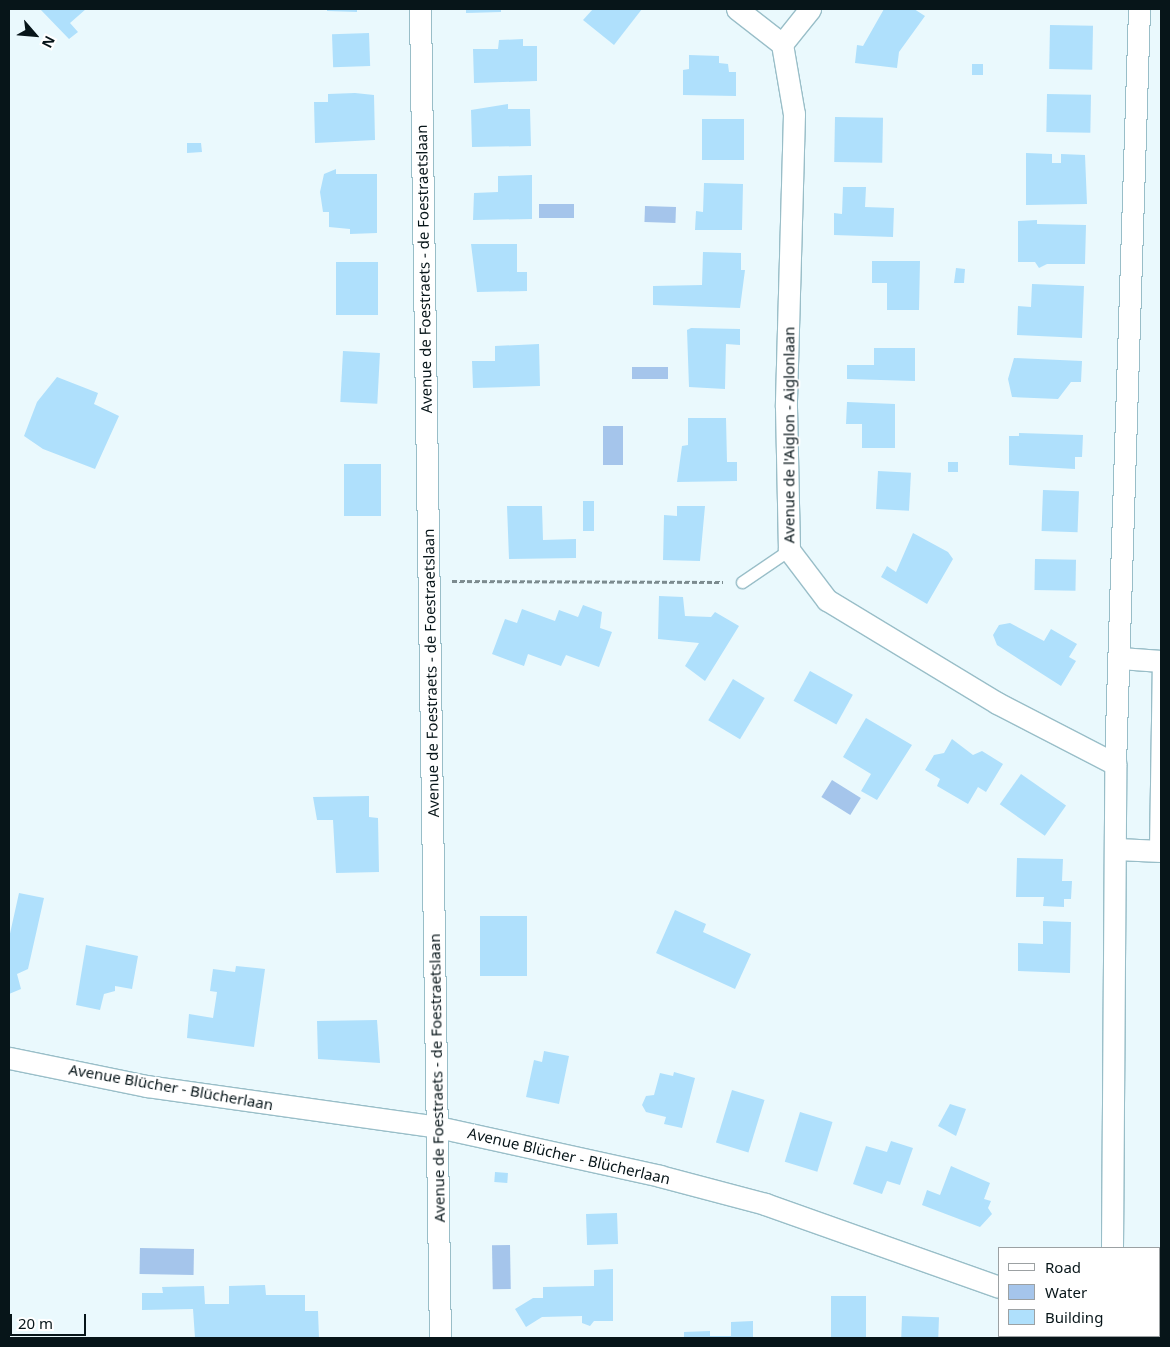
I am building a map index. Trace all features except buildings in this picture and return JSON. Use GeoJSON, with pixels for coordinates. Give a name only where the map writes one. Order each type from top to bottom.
{"type":"FeatureCollection","features":[{"type":"Feature","properties":{"kind":"street","name":"Avenue de Foestraets - de Foestraetslaan"},"geometry":{"type":"LineString","coordinates":[[420,9],[440,1338]]}},
{"type":"Feature","properties":{"kind":"street"},"geometry":{"type":"LineString","coordinates":[[737,9],[782,44],[810,9]]}},
{"type":"Feature","properties":{"kind":"street"},"geometry":{"type":"LineString","coordinates":[[1112,1247],[1116,849],[1115,764],[1120,658],[1139,9]]}},
{"type":"Feature","properties":{"kind":"street","name":"Avenue de l'Aiglon - Aiglonlaan"},"geometry":{"type":"LineString","coordinates":[[782,44],[794,114],[786,407],[789,550],[827,600],[997,703],[1115,764]]}},
{"type":"Feature","properties":{"kind":"street"},"geometry":{"type":"LineString","coordinates":[[1120,658],[1160,660]]}},
{"type":"Feature","properties":{"kind":"street"},"geometry":{"type":"LineString","coordinates":[[1116,849],[1158,850]]}},
{"type":"Feature","properties":{"kind":"street","name":"Avenue Blücher - Blücherlaan"},"geometry":{"type":"LineString","coordinates":[[9,1058],[147,1086],[438,1127],[660,1176],[765,1204],[998,1288]]}},
{"type":"Feature","properties":{"kind":"lane"},"geometry":{"type":"LineString","coordinates":[[742,582],[789,550]]}},
{"type":"Feature","properties":{"kind":"lane"},"geometry":{"type":"LineString","coordinates":[[1158,850],[1160,660]]}},
{"type":"Feature","properties":{"kind":"path"},"geometry":{"type":"LineString","coordinates":[[429,581],[742,582]]}},
{"type":"Feature","properties":{"kind":"water"},"geometry":{"type":"Polygon","coordinates":[[[539,204],[574,204],[574,218],[539,218],[539,204]]]}},
{"type":"Feature","properties":{"kind":"water"},"geometry":{"type":"Polygon","coordinates":[[[645,206],[676,207],[675,223],[644,222],[645,206]]]}},
{"type":"Feature","properties":{"kind":"water"},"geometry":{"type":"Polygon","coordinates":[[[632,367],[668,367],[668,379],[632,379],[632,367]]]}},
{"type":"Feature","properties":{"kind":"water"},"geometry":{"type":"Polygon","coordinates":[[[603,426],[623,426],[623,465],[603,465],[603,426]]]}},
{"type":"Feature","properties":{"kind":"water"},"geometry":{"type":"Polygon","coordinates":[[[832,780],[861,798],[850,815],[821,797],[832,780]]]}},
{"type":"Feature","properties":{"kind":"water"},"geometry":{"type":"Polygon","coordinates":[[[492,1245],[510,1245],[511,1289],[493,1289],[492,1245]]]}},
{"type":"Feature","properties":{"kind":"water"},"geometry":{"type":"Polygon","coordinates":[[[140,1248],[194,1249],[194,1275],[140,1274],[140,1248]]]}}]}
